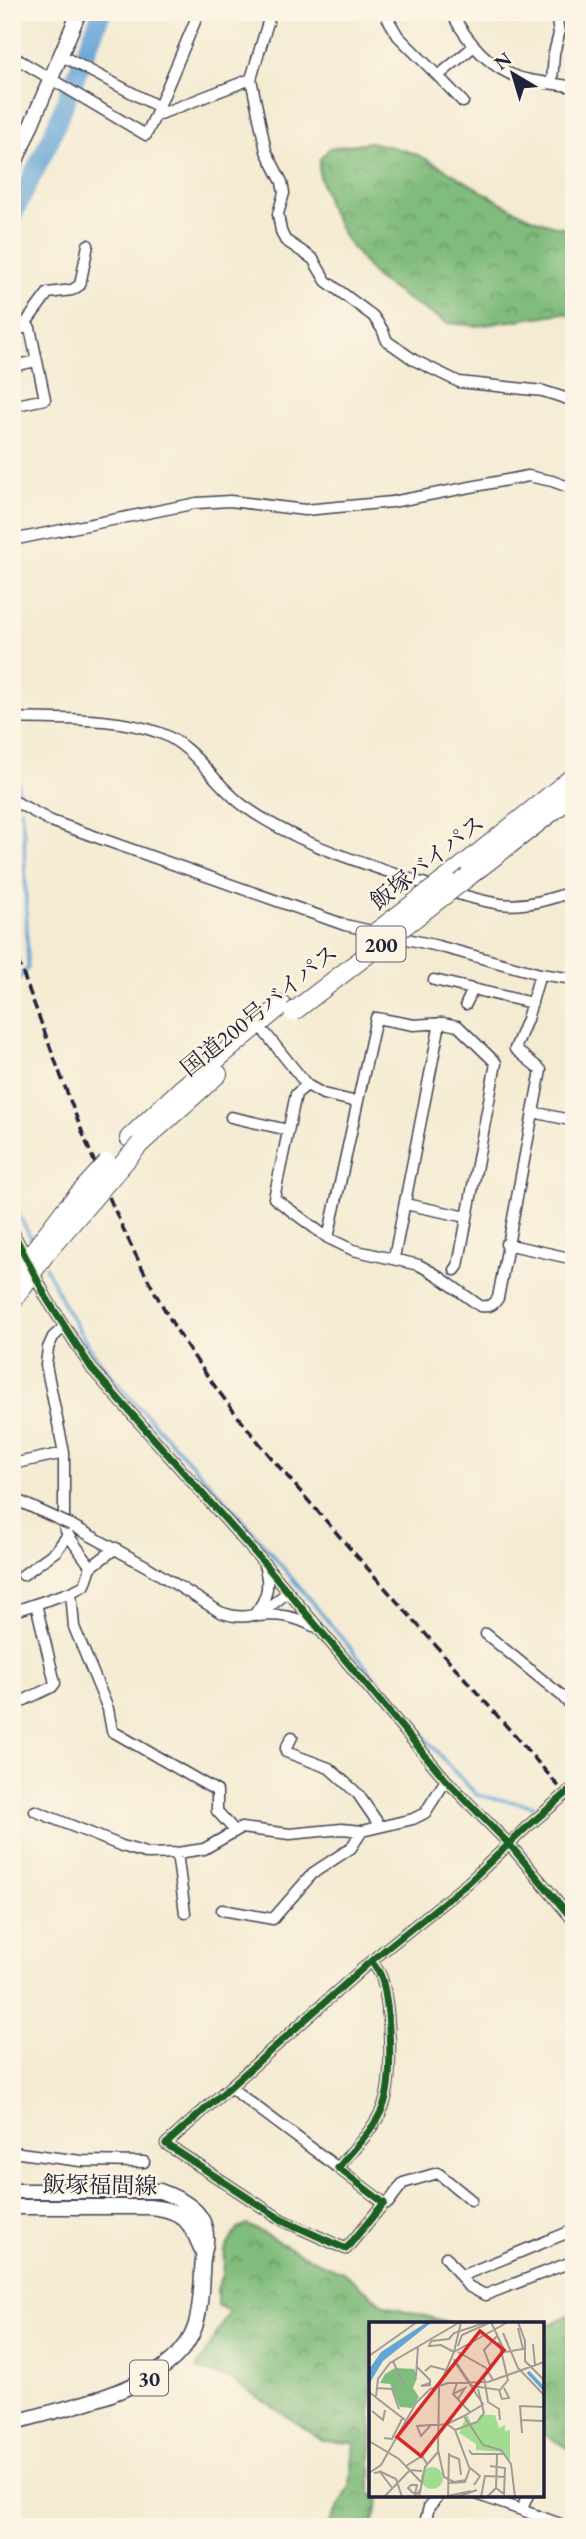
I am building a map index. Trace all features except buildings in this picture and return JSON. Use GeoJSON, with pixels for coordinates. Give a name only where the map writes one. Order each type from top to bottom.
{"type":"FeatureCollection","features":[{"type":"Feature","properties":{"kind":"highway","name":"飯塚バイパス"},"geometry":{"type":"LineString","coordinates":[[12,1279],[66,1208],[134,1141],[180,1090],[288,1008],[574,776]]}},
{"type":"Feature","properties":{"kind":"highway","name":"国道200号バイパス"},"geometry":{"type":"LineString","coordinates":[[12,1302],[46,1253],[134,1141],[266,1034],[288,1008],[468,877],[574,794]]}},
{"type":"Feature","properties":{"kind":"main road"},"geometry":{"type":"LineString","coordinates":[[12,170],[79,12]]}},
{"type":"Feature","properties":{"kind":"main road","name":"飯塚福間線"},"geometry":{"type":"LineString","coordinates":[[12,2191],[160,2191],[179,2198],[192,2207],[201,2219],[207,2235],[200,2306],[195,2328],[185,2348],[169,2365],[152,2377],[119,2391],[12,2423]]}},
{"type":"Feature","properties":{"kind":"main road","name":"飯塚福間線"},"geometry":{"type":"LineString","coordinates":[[12,2207],[170,2209],[191,2225],[203,2255]]}},
{"type":"Feature","properties":{"kind":"street"},"geometry":{"type":"LineString","coordinates":[[12,56],[146,135],[199,12]]}},
{"type":"Feature","properties":{"kind":"street"},"geometry":{"type":"LineString","coordinates":[[271,12],[251,79],[265,151],[282,182],[284,193],[278,214],[285,240],[308,255],[326,281],[373,316],[383,329],[387,341],[414,360],[459,382],[543,391],[574,401]]}},
{"type":"Feature","properties":{"kind":"street"},"geometry":{"type":"LineString","coordinates":[[384,12],[398,36],[463,102]]}},
{"type":"Feature","properties":{"kind":"street"},"geometry":{"type":"LineString","coordinates":[[452,12],[473,47],[493,65],[526,80],[574,87]]}},
{"type":"Feature","properties":{"kind":"street"},"geometry":{"type":"LineString","coordinates":[[552,83],[554,53],[559,34],[556,12]]}},
{"type":"Feature","properties":{"kind":"street"},"geometry":{"type":"LineString","coordinates":[[438,76],[473,47]]}},
{"type":"Feature","properties":{"kind":"street"},"geometry":{"type":"LineString","coordinates":[[62,56],[157,111],[251,79]]}},
{"type":"Feature","properties":{"kind":"street"},"geometry":{"type":"LineString","coordinates":[[17,329],[48,293],[72,290],[80,285],[88,245]]}},
{"type":"Feature","properties":{"kind":"street"},"geometry":{"type":"LineString","coordinates":[[12,406],[45,400],[30,328],[17,329]]}},
{"type":"Feature","properties":{"kind":"street"},"geometry":{"type":"LineString","coordinates":[[12,366],[37,361]]}},
{"type":"Feature","properties":{"kind":"street"},"geometry":{"type":"LineString","coordinates":[[12,540],[197,503],[230,501],[305,510],[392,502],[528,476],[574,489]]}},
{"type":"Feature","properties":{"kind":"street"},"geometry":{"type":"LineString","coordinates":[[12,718],[106,722],[139,726],[162,733],[190,752],[242,804],[288,832],[329,850],[460,895],[502,904],[541,901],[574,891]]}},
{"type":"Feature","properties":{"kind":"street"},"geometry":{"type":"LineString","coordinates":[[12,800],[51,821],[345,925],[438,946],[540,974],[574,979]]}},
{"type":"Feature","properties":{"kind":"street"},"geometry":{"type":"LineString","coordinates":[[307,1085],[296,1094],[274,1198],[328,1238],[353,1250],[419,1265],[480,1306],[488,1307],[498,1298],[506,1244],[541,1070],[515,1049],[540,974]]}},
{"type":"Feature","properties":{"kind":"street"},"geometry":{"type":"LineString","coordinates":[[434,980],[532,1003]]}},
{"type":"Feature","properties":{"kind":"street"},"geometry":{"type":"LineString","coordinates":[[466,1004],[473,989]]}},
{"type":"Feature","properties":{"kind":"street"},"geometry":{"type":"LineString","coordinates":[[328,1238],[376,1018],[414,1025],[440,1023],[458,1026],[496,1063],[467,1217],[454,1270]]}},
{"type":"Feature","properties":{"kind":"street"},"geometry":{"type":"LineString","coordinates":[[394,1258],[440,1023]]}},
{"type":"Feature","properties":{"kind":"street"},"geometry":{"type":"LineString","coordinates":[[266,1034],[307,1085],[323,1094],[357,1102]]}},
{"type":"Feature","properties":{"kind":"street"},"geometry":{"type":"LineString","coordinates":[[533,1112],[574,1121]]}},
{"type":"Feature","properties":{"kind":"street"},"geometry":{"type":"LineString","coordinates":[[231,1117],[288,1130]]}},
{"type":"Feature","properties":{"kind":"street"},"geometry":{"type":"LineString","coordinates":[[405,1204],[467,1217]]}},
{"type":"Feature","properties":{"kind":"street"},"geometry":{"type":"LineString","coordinates":[[13,1232],[64,1327],[92,1369],[263,1562],[446,1780],[509,1845],[574,1921]]}},
{"type":"Feature","properties":{"kind":"street"},"geometry":{"type":"LineString","coordinates":[[506,1244],[574,1259]]}},
{"type":"Feature","properties":{"kind":"street"},"geometry":{"type":"LineString","coordinates":[[64,1327],[52,1338],[46,1365],[64,1453],[64,1526],[116,1548],[220,1612],[252,1617],[276,1614],[293,1617],[318,1629]]}},
{"type":"Feature","properties":{"kind":"street"},"geometry":{"type":"LineString","coordinates":[[12,1464],[64,1453]]}},
{"type":"Feature","properties":{"kind":"street"},"geometry":{"type":"LineString","coordinates":[[12,1498],[58,1519],[69,1530],[91,1567]]}},
{"type":"Feature","properties":{"kind":"street"},"geometry":{"type":"LineString","coordinates":[[23,1575],[56,1550],[69,1530]]}},
{"type":"Feature","properties":{"kind":"street"},"geometry":{"type":"LineString","coordinates":[[12,1612],[85,1585],[91,1567],[116,1548]]}},
{"type":"Feature","properties":{"kind":"street"},"geometry":{"type":"LineString","coordinates":[[252,1617],[267,1594],[263,1562]]}},
{"type":"Feature","properties":{"kind":"street"},"geometry":{"type":"LineString","coordinates":[[71,1592],[74,1627],[108,1709],[112,1731],[216,1791],[217,1811],[235,1831]]}},
{"type":"Feature","properties":{"kind":"street"},"geometry":{"type":"LineString","coordinates":[[252,1617],[288,1592]]}},
{"type":"Feature","properties":{"kind":"street"},"geometry":{"type":"LineString","coordinates":[[12,1706],[52,1687],[55,1683],[36,1604]]}},
{"type":"Feature","properties":{"kind":"street"},"geometry":{"type":"LineString","coordinates":[[486,1634],[562,1696],[574,1709]]}},
{"type":"Feature","properties":{"kind":"street"},"geometry":{"type":"LineString","coordinates":[[292,1737],[286,1752],[329,1768],[358,1794],[380,1826]]}},
{"type":"Feature","properties":{"kind":"street"},"geometry":{"type":"LineString","coordinates":[[35,1811],[149,1854],[177,1853],[204,1849],[241,1828],[290,1835],[342,1829],[362,1831],[413,1819],[425,1813],[446,1780]]}},
{"type":"Feature","properties":{"kind":"street"},"geometry":{"type":"LineString","coordinates":[[471,2200],[438,2173],[403,2183],[346,2249],[282,2220],[166,2144],[371,1961],[469,1882],[574,1787]]}},
{"type":"Feature","properties":{"kind":"street"},"geometry":{"type":"LineString","coordinates":[[222,1910],[274,1919],[313,1873],[351,1848],[362,1831]]}},
{"type":"Feature","properties":{"kind":"street"},"geometry":{"type":"LineString","coordinates":[[177,1853],[185,1913]]}},
{"type":"Feature","properties":{"kind":"street"},"geometry":{"type":"LineString","coordinates":[[338,2168],[376,2120],[387,2094],[389,2067],[386,2001],[381,1976],[371,1961]]}},
{"type":"Feature","properties":{"kind":"street"},"geometry":{"type":"LineString","coordinates":[[231,2088],[384,2203]]}},
{"type":"Feature","properties":{"kind":"street"},"geometry":{"type":"LineString","coordinates":[[12,2152],[80,2161],[144,2162]]}},
{"type":"Feature","properties":{"kind":"street"},"geometry":{"type":"LineString","coordinates":[[461,2276],[574,2231]]}},
{"type":"Feature","properties":{"kind":"street"},"geometry":{"type":"LineString","coordinates":[[446,2257],[468,2286],[485,2295],[574,2261]]}},
{"type":"Feature","properties":{"kind":"street"},"geometry":{"type":"LineString","coordinates":[[424,2527],[429,2507],[437,2497]]}},
{"type":"Feature","properties":{"kind":"street"},"geometry":{"type":"LineString","coordinates":[[485,2497],[522,2510],[546,2523],[569,2527]]}},
{"type":"Feature","properties":{"kind":"street"},"geometry":{"type":"LineString","coordinates":[[522,2510],[527,2497]]}},
{"type":"Feature","properties":{"kind":"green space"},"geometry":{"type":"Polygon","coordinates":[[[370,142],[416,154],[516,210],[555,226],[574,229],[574,316],[563,313],[477,326],[447,323],[376,278],[345,238],[328,205],[319,173],[319,160],[330,148],[370,142]]]}},
{"type":"Feature","properties":{"kind":"green space"},"geometry":{"type":"Polygon","coordinates":[[[248,2225],[309,2258],[343,2272],[384,2305],[448,2322],[369,2322],[369,2497],[380,2497],[372,2527],[327,2527],[350,2487],[354,2443],[324,2441],[230,2379],[196,2369],[230,2311],[217,2305],[217,2289],[223,2275],[225,2250],[237,2229],[248,2225]]]}},
{"type":"Feature","properties":{"kind":"green space"},"geometry":{"type":"Polygon","coordinates":[[[571,2314],[574,2324],[574,2452],[544,2434],[544,2327],[571,2314]]]}},
{"type":"Feature","properties":{"kind":"waterway"},"geometry":{"type":"LineString","coordinates":[[12,217],[50,140],[102,12]]}},
{"type":"Feature","properties":{"kind":"waterway"},"geometry":{"type":"LineString","coordinates":[[12,738],[20,801]]}},
{"type":"Feature","properties":{"kind":"waterway"},"geometry":{"type":"LineString","coordinates":[[12,986],[28,968],[21,809]]}},
{"type":"Feature","properties":{"kind":"waterway"},"geometry":{"type":"LineString","coordinates":[[12,1203],[33,1241]]}},
{"type":"Feature","properties":{"kind":"waterway"},"geometry":{"type":"LineString","coordinates":[[45,1266],[66,1309],[92,1351],[123,1390],[238,1514],[450,1767],[477,1795],[534,1806]]}},
{"type":"Feature","properties":{"kind":"railway"},"geometry":{"type":"LineString","coordinates":[[12,945],[106,1190],[127,1238],[176,1329],[215,1386],[279,1467],[574,1804]]}},
{"type":"Feature","properties":{"kind":"cycle path"},"geometry":{"type":"LineString","coordinates":[[12,1230],[47,1299],[92,1369],[263,1562],[446,1780],[510,1845],[574,1921]]}},
{"type":"Feature","properties":{"kind":"cycle path"},"geometry":{"type":"LineString","coordinates":[[371,1961],[381,1976],[385,1992],[390,2044],[389,2080],[383,2107],[374,2124],[338,2168],[384,2203],[346,2249],[282,2220],[166,2144],[371,1961],[469,1882],[574,1787]]}}]}
